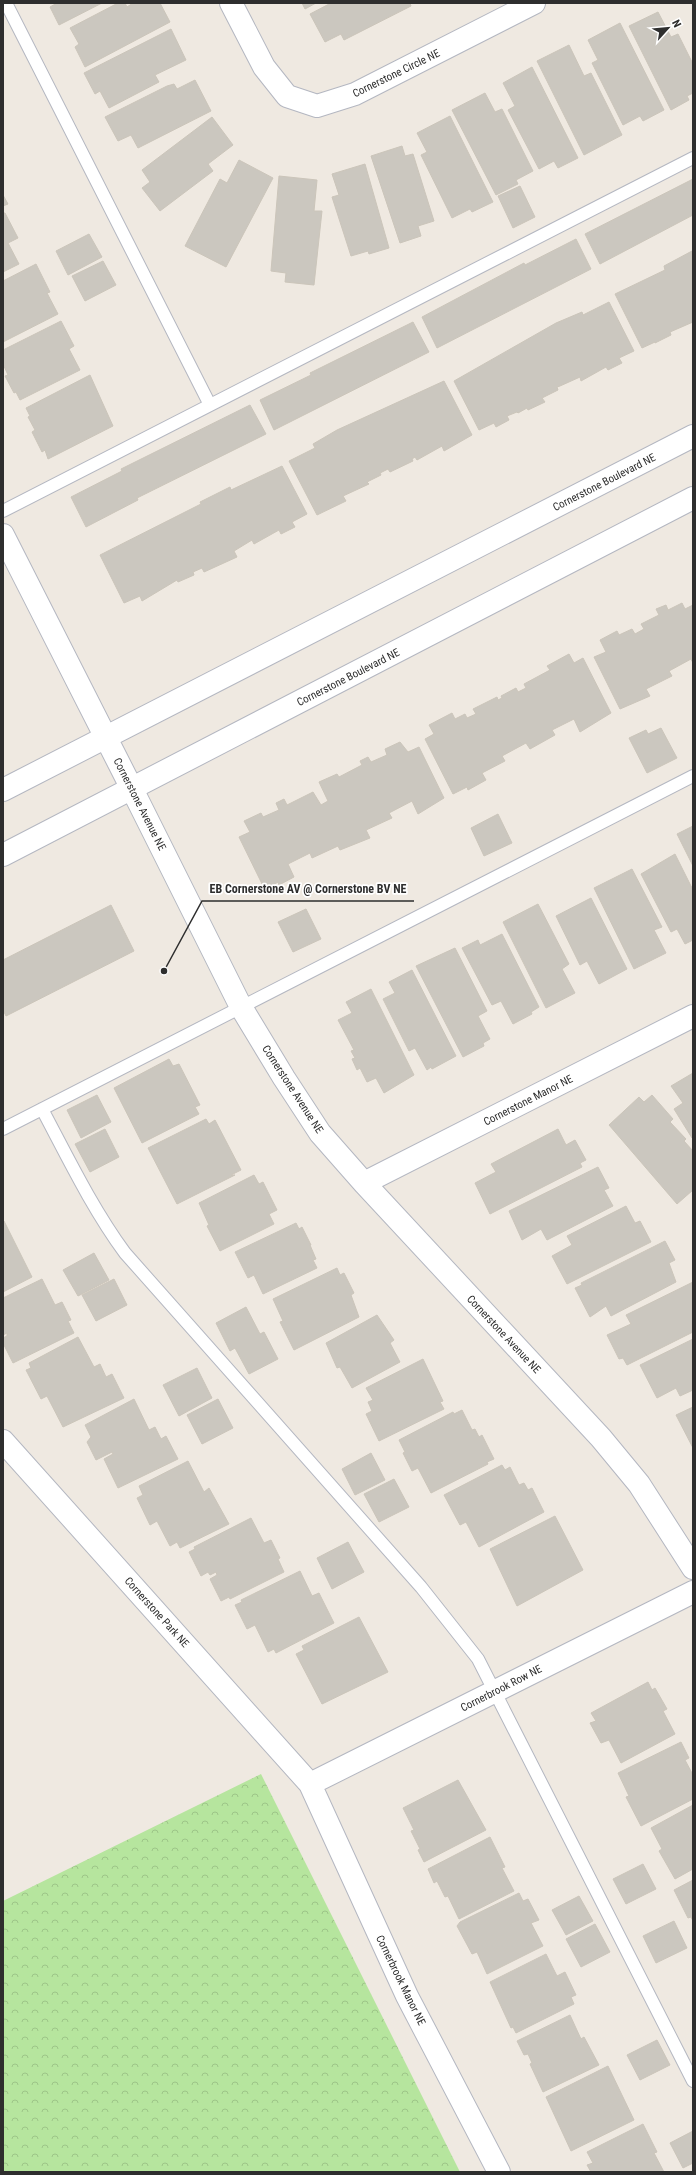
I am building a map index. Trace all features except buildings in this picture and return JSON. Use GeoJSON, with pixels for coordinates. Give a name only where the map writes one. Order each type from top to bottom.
{"type":"FeatureCollection","features":[{"type":"Feature","properties":{"kind":"street","name":"Cornerstone Circle NE"},"geometry":{"type":"LineString","coordinates":[[231,3],[264,67],[287,96],[317,106],[355,94],[534,3]]}},
{"type":"Feature","properties":{"kind":"street","name":"Cornerstone Boulevard NE"},"geometry":{"type":"LineString","coordinates":[[3,790],[693,436]]}},
{"type":"Feature","properties":{"kind":"street","name":"Cornerstone Boulevard NE"},"geometry":{"type":"LineString","coordinates":[[3,855],[693,498]]}},
{"type":"Feature","properties":{"kind":"street","name":"Cornerstone Avenue NE"},"geometry":{"type":"LineString","coordinates":[[3,535],[241,1007],[284,1078],[320,1133],[364,1183],[601,1438],[639,1484],[693,1568]]}},
{"type":"Feature","properties":{"kind":"street","name":"Cornerstone Manor NE"},"geometry":{"type":"LineString","coordinates":[[364,1183],[693,1016]]}},
{"type":"Feature","properties":{"kind":"street","name":"Cornerstone Park NE"},"geometry":{"type":"LineString","coordinates":[[3,1441],[310,1784]]}},
{"type":"Feature","properties":{"kind":"street","name":"Cornerbrook Row NE"},"geometry":{"type":"LineString","coordinates":[[310,1784],[693,1592]]}},
{"type":"Feature","properties":{"kind":"street","name":"Cornerbrook Manor NE"},"geometry":{"type":"LineString","coordinates":[[310,1784],[407,1996],[499,2172]]}},
{"type":"Feature","properties":{"kind":"lane"},"geometry":{"type":"LineString","coordinates":[[6,3],[210,405]]}},
{"type":"Feature","properties":{"kind":"lane"},"geometry":{"type":"LineString","coordinates":[[3,511],[693,158]]}},
{"type":"Feature","properties":{"kind":"lane"},"geometry":{"type":"LineString","coordinates":[[3,1129],[693,776]]}},
{"type":"Feature","properties":{"kind":"lane"},"geometry":{"type":"LineString","coordinates":[[42,1109],[87,1195],[105,1225],[125,1253],[421,1587],[478,1659],[693,2081]]}},
{"type":"Feature","properties":{"kind":"green space"},"geometry":{"type":"Polygon","coordinates":[[[261,1774],[460,2172],[3,2172],[3,1901],[261,1774]]]}},
{"type":"Feature","properties":{"kind":"place","name":"EB Cornerstone AV @ Cornerstone BV NE"},"geometry":{"type":"Point","coordinates":[164,971]}}]}
